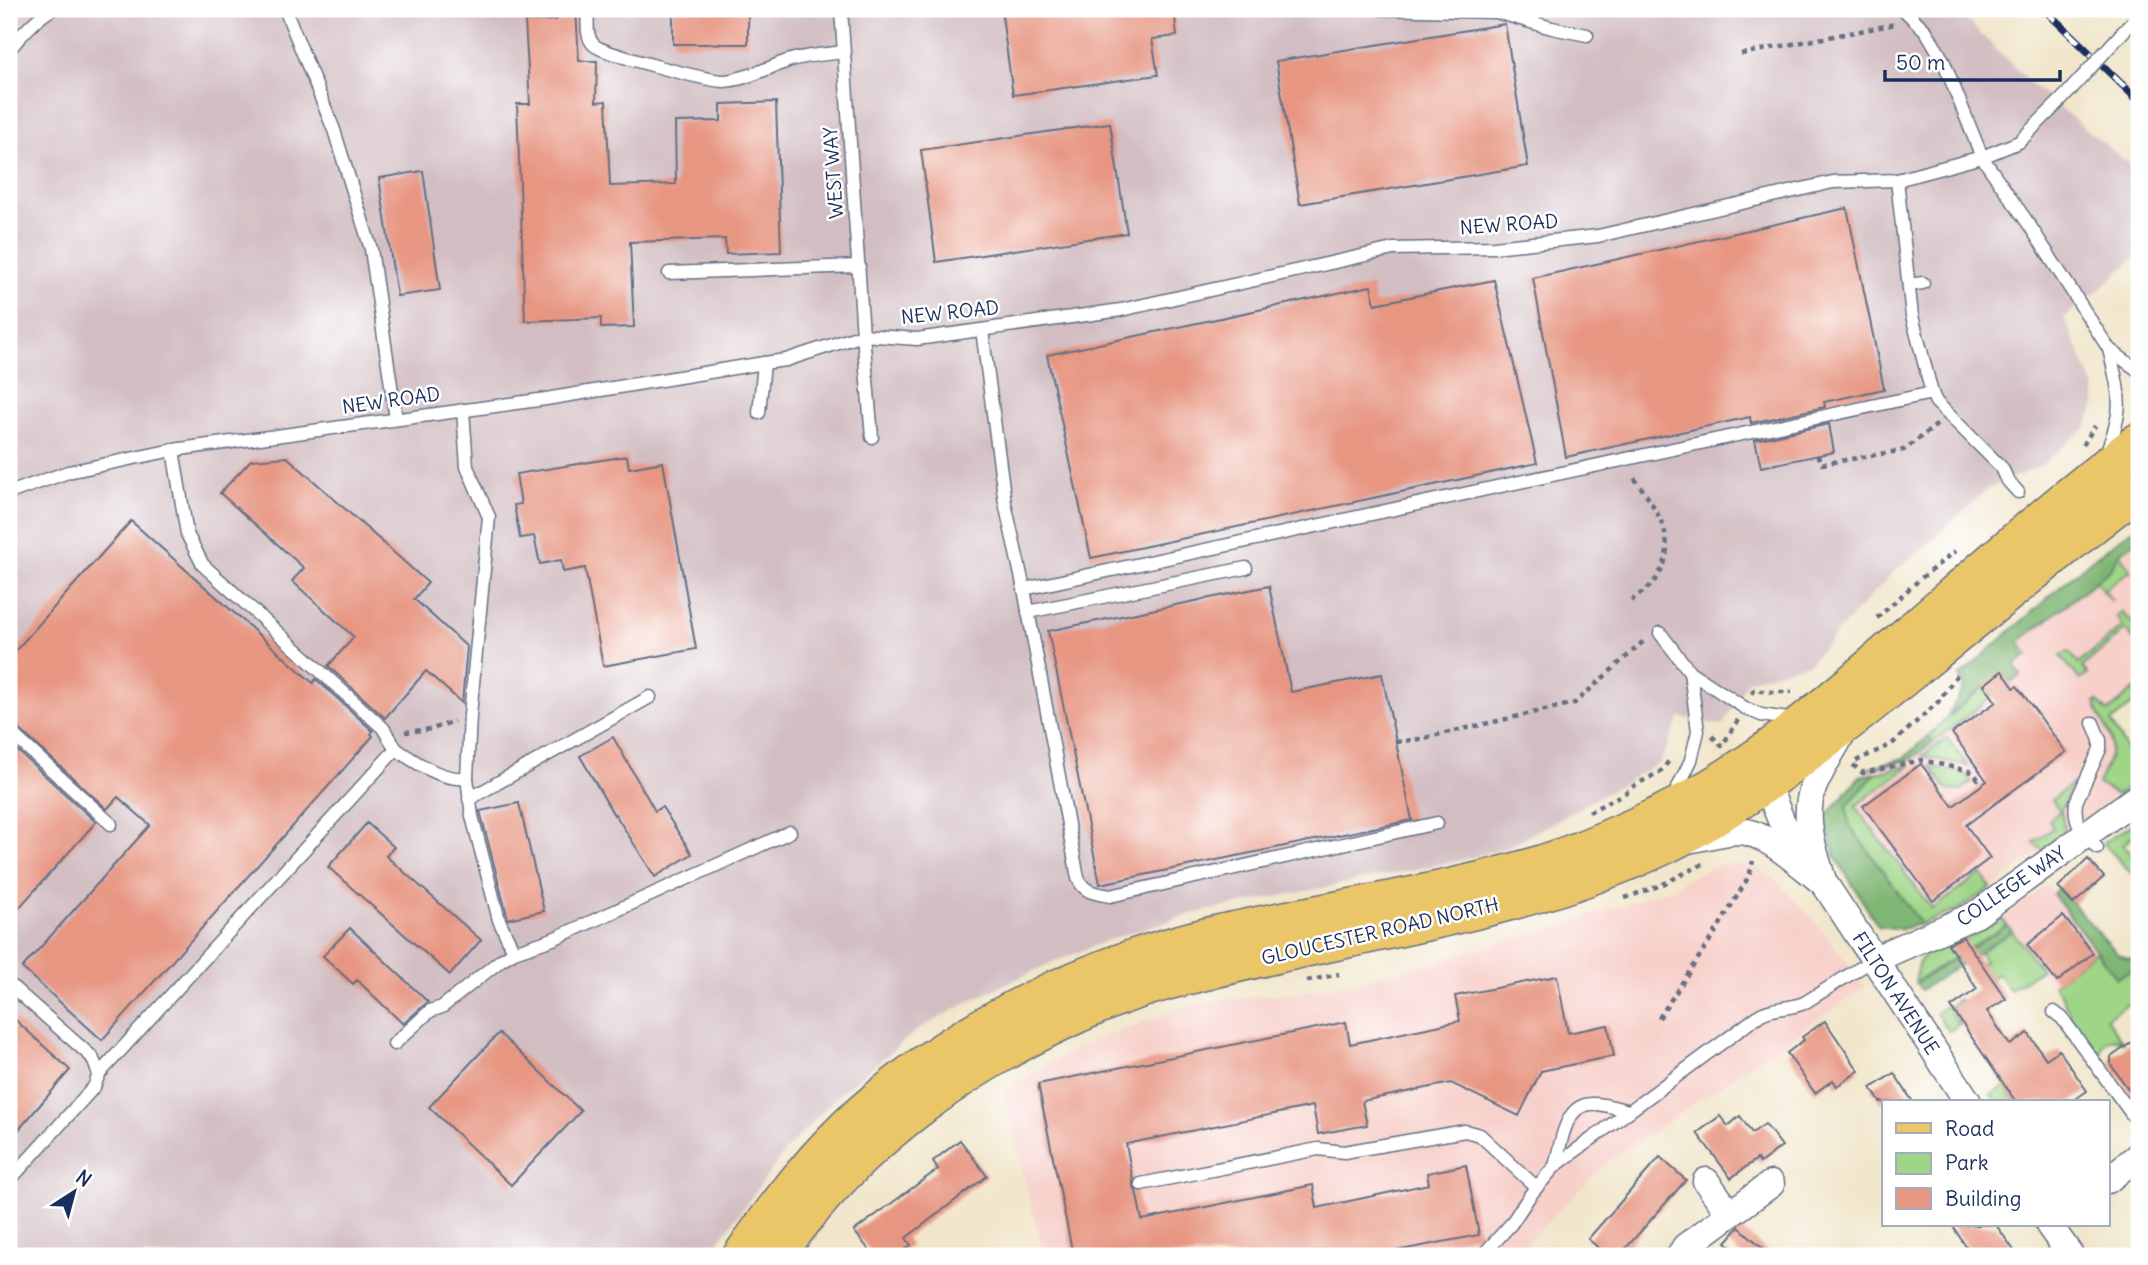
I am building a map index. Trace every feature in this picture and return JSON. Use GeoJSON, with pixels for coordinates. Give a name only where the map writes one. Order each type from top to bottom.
{"type":"FeatureCollection","features":[{"type":"Feature","properties":{"kind":"main road"},"geometry":{"type":"LineString","coordinates":[[1760,771],[1805,722],[2060,502],[2139,442]]}},
{"type":"Feature","properties":{"kind":"main road","name":"GLOUCESTER ROAD NORTH"},"geometry":{"type":"LineString","coordinates":[[776,1256],[837,1181],[909,1115],[996,1057],[1086,1011],[1112,999],[1210,970],[1504,904],[1578,881],[1665,829],[1706,790],[1760,771],[1850,720],[2139,489]]}},
{"type":"Feature","properties":{"kind":"main road","name":"GLOUCESTER ROAD NORTH"},"geometry":{"type":"LineString","coordinates":[[742,1256],[793,1186],[864,1111],[964,1039],[1049,994],[1109,968],[1182,944],[1452,888],[1533,867],[1602,842],[1665,829]]}},
{"type":"Feature","properties":{"kind":"street","name":"FILTON AVENUE"},"geometry":{"type":"LineString","coordinates":[[1817,878],[1808,811],[1814,787],[1850,720]]}},
{"type":"Feature","properties":{"kind":"street","name":"FILTON AVENUE"},"geometry":{"type":"LineString","coordinates":[[1760,771],[1781,820],[1817,878],[1967,1100]]}},
{"type":"Feature","properties":{"kind":"street","name":"COLLEGE WAY"},"geometry":{"type":"LineString","coordinates":[[1873,960],[1977,914],[2035,864],[2091,841],[2139,796]]}},
{"type":"Feature","properties":{"kind":"street","name":"FILTON AVENUE"},"geometry":{"type":"LineString","coordinates":[[1665,829],[1719,834],[1748,832],[1771,843],[1817,878]]}},
{"type":"Feature","properties":{"kind":"street"},"geometry":{"type":"LineString","coordinates":[[2110,1178],[2139,1156]]}},
{"type":"Feature","properties":{"kind":"street"},"geometry":{"type":"LineString","coordinates":[[1706,1181],[1730,1214]]}},
{"type":"Feature","properties":{"kind":"street"},"geometry":{"type":"LineString","coordinates":[[1680,1256],[1685,1247],[1771,1184]]}},
{"type":"Feature","properties":{"kind":"street"},"geometry":{"type":"LineString","coordinates":[[2051,1226],[2071,1256]]}},
{"type":"Feature","properties":{"kind":"lane"},"geometry":{"type":"LineString","coordinates":[[9,50],[52,9]]}},
{"type":"Feature","properties":{"kind":"lane"},"geometry":{"type":"LineString","coordinates":[[285,9],[334,130],[371,249],[397,419]]}},
{"type":"Feature","properties":{"kind":"lane"},"geometry":{"type":"LineString","coordinates":[[588,9],[589,37],[593,45],[605,52],[723,81],[795,59],[845,52]]}},
{"type":"Feature","properties":{"kind":"lane","name":"WEST WAY"},"geometry":{"type":"LineString","coordinates":[[841,9],[872,437]]}},
{"type":"Feature","properties":{"kind":"lane"},"geometry":{"type":"LineString","coordinates":[[1382,9],[1496,12],[1587,35]]}},
{"type":"Feature","properties":{"kind":"lane"},"geometry":{"type":"LineString","coordinates":[[1903,9],[1926,32],[1943,60],[1982,157],[2109,349],[2120,396],[2119,411],[2113,435],[2097,474]]}},
{"type":"Feature","properties":{"kind":"lane","name":"NEW ROAD"},"geometry":{"type":"LineString","coordinates":[[9,494],[68,472],[173,450],[463,410],[786,360],[863,335],[917,339],[1121,310],[1393,249],[1494,247],[1598,236],[1833,182],[1897,180],[1982,157],[2019,142],[2136,19]]}},
{"type":"Feature","properties":{"kind":"lane"},"geometry":{"type":"LineString","coordinates":[[1897,180],[1912,316],[1932,393],[1949,415],[2002,468],[2008,481],[2018,492]]}},
{"type":"Feature","properties":{"kind":"lane"},"geometry":{"type":"LineString","coordinates":[[669,273],[859,265]]}},
{"type":"Feature","properties":{"kind":"lane"},"geometry":{"type":"LineString","coordinates":[[1909,285],[1923,283]]}},
{"type":"Feature","properties":{"kind":"lane"},"geometry":{"type":"LineString","coordinates":[[982,330],[1005,503],[1024,589],[1078,878],[1082,886],[1091,893],[1110,896],[1437,823]]}},
{"type":"Feature","properties":{"kind":"lane"},"geometry":{"type":"LineString","coordinates":[[2109,349],[2139,371]]}},
{"type":"Feature","properties":{"kind":"lane"},"geometry":{"type":"LineString","coordinates":[[759,413],[764,363]]}},
{"type":"Feature","properties":{"kind":"lane"},"geometry":{"type":"LineString","coordinates":[[1024,589],[1932,393]]}},
{"type":"Feature","properties":{"kind":"lane"},"geometry":{"type":"LineString","coordinates":[[463,410],[467,467],[489,517],[470,715],[467,778],[469,799],[499,920],[514,952]]}},
{"type":"Feature","properties":{"kind":"lane"},"geometry":{"type":"LineString","coordinates":[[173,450],[187,534],[203,565],[383,728],[396,749],[436,772],[458,779],[467,778]]}},
{"type":"Feature","properties":{"kind":"lane"},"geometry":{"type":"LineString","coordinates":[[1028,612],[1246,568]]}},
{"type":"Feature","properties":{"kind":"lane"},"geometry":{"type":"LineString","coordinates":[[1660,633],[1690,672],[1745,708],[1761,715],[1805,722]]}},
{"type":"Feature","properties":{"kind":"lane"},"geometry":{"type":"LineString","coordinates":[[1665,829],[1691,760],[1698,731],[1690,672]]}},
{"type":"Feature","properties":{"kind":"lane"},"geometry":{"type":"LineString","coordinates":[[469,799],[650,697]]}},
{"type":"Feature","properties":{"kind":"lane"},"geometry":{"type":"LineString","coordinates":[[2091,841],[2077,823],[2075,811],[2076,802],[2100,749],[2100,740],[2093,723]]}},
{"type":"Feature","properties":{"kind":"lane"},"geometry":{"type":"LineString","coordinates":[[9,732],[111,824]]}},
{"type":"Feature","properties":{"kind":"lane"},"geometry":{"type":"LineString","coordinates":[[9,1181],[94,1087],[99,1074],[396,749]]}},
{"type":"Feature","properties":{"kind":"lane"},"geometry":{"type":"LineString","coordinates":[[394,1044],[430,1011],[442,1007],[514,952],[553,939],[790,832]]}},
{"type":"Feature","properties":{"kind":"lane"},"geometry":{"type":"LineString","coordinates":[[1482,1256],[1511,1224],[1536,1187],[1555,1166],[1761,1014],[1804,1003],[1873,960]]}},
{"type":"Feature","properties":{"kind":"lane"},"geometry":{"type":"LineString","coordinates":[[9,984],[92,1057],[99,1074]]}},
{"type":"Feature","properties":{"kind":"lane"},"geometry":{"type":"LineString","coordinates":[[2054,1012],[2062,1018],[2139,1124]]}},
{"type":"Feature","properties":{"kind":"lane"},"geometry":{"type":"LineString","coordinates":[[1555,1166],[1567,1124],[1573,1113],[1583,1105],[1594,1103],[1629,1111]]}},
{"type":"Feature","properties":{"kind":"lane"},"geometry":{"type":"LineString","coordinates":[[1140,1184],[1318,1149],[1344,1152],[1465,1130],[1480,1135],[1536,1187]]}},
{"type":"Feature","properties":{"kind":"path"},"geometry":{"type":"LineString","coordinates":[[1741,54],[1914,20]]}},
{"type":"Feature","properties":{"kind":"path"},"geometry":{"type":"LineString","coordinates":[[1817,455],[1822,464],[1905,450],[1949,415]]}},
{"type":"Feature","properties":{"kind":"path"},"geometry":{"type":"LineString","coordinates":[[1629,458],[1632,475],[1653,502],[1668,546],[1664,563],[1652,584],[1631,601]]}},
{"type":"Feature","properties":{"kind":"path"},"geometry":{"type":"LineString","coordinates":[[1396,742],[1575,703],[1647,638]]}},
{"type":"Feature","properties":{"kind":"path"},"geometry":{"type":"LineString","coordinates":[[1845,774],[1860,758],[1892,744],[1939,701],[1957,675],[1967,666]]}},
{"type":"Feature","properties":{"kind":"path"},"geometry":{"type":"LineString","coordinates":[[386,735],[432,729],[470,715]]}},
{"type":"Feature","properties":{"kind":"path"},"geometry":{"type":"LineString","coordinates":[[1853,765],[1863,773],[1922,760],[1973,772],[1978,779],[1983,775]]}},
{"type":"Feature","properties":{"kind":"path"},"geometry":{"type":"LineString","coordinates":[[1659,1018],[1749,876],[1755,857],[1746,855]]}},
{"type":"Feature","properties":{"kind":"path"},"geometry":{"type":"LineString","coordinates":[[1614,901],[1661,885],[1714,859]]}},
{"type":"Feature","properties":{"kind":"path"},"geometry":{"type":"LineString","coordinates":[[1304,982],[1351,971]]}},
{"type":"Feature","properties":{"kind":"shaded area"},"geometry":{"type":"Polygon","coordinates":[[[9,9],[1956,9],[2032,85],[2139,172],[2139,254],[2064,317],[2095,388],[2095,405],[2086,428],[2040,466],[1987,489],[1920,551],[1893,572],[1809,663],[1748,680],[1722,726],[1680,717],[1660,763],[1506,848],[1462,860],[1191,914],[1113,938],[972,1000],[919,1029],[838,1095],[786,1150],[708,1256],[9,1256],[9,9]]]}},
{"type":"Feature","properties":{"kind":"shaded area"},"geometry":{"type":"Polygon","coordinates":[[[2139,525],[2139,699],[2111,722],[2139,771],[2139,780],[1973,901],[1941,917],[1902,929],[1878,926],[1835,856],[1824,819],[1867,768],[1904,758],[1947,717],[1965,686],[1959,677],[2086,564],[2139,525]]]}},
{"type":"Feature","properties":{"kind":"shaded area"},"geometry":{"type":"Polygon","coordinates":[[[1720,864],[1736,864],[1762,870],[1777,881],[1819,926],[1865,987],[1608,1162],[1513,1256],[1044,1256],[1003,1092],[1078,1047],[1181,1008],[1224,999],[1295,993],[1354,983],[1545,931],[1671,889],[1720,864]]]}},
{"type":"Feature","properties":{"kind":"shaded area"},"geometry":{"type":"Polygon","coordinates":[[[2047,885],[2117,978],[2063,999],[2002,919],[2047,885]]]}},
{"type":"Feature","properties":{"kind":"green space"},"geometry":{"type":"Polygon","coordinates":[[[2139,525],[2139,539],[2119,554],[2111,569],[2019,642],[2028,655],[2014,665],[2021,675],[2011,683],[2002,672],[1947,717],[1965,686],[1959,677],[2086,564],[2139,525]]]}},
{"type":"Feature","properties":{"kind":"green space"},"geometry":{"type":"Polygon","coordinates":[[[2119,554],[2131,570],[2104,590],[2112,601],[2095,581],[2111,569],[2119,554]]]}},
{"type":"Feature","properties":{"kind":"green space"},"geometry":{"type":"Polygon","coordinates":[[[2122,612],[2130,621],[2139,613],[2139,618],[2133,624],[2139,634],[2134,639],[2125,630],[2082,667],[2088,674],[2080,680],[2061,656],[2068,651],[2079,663],[2123,626],[2116,617],[2122,612]]]}},
{"type":"Feature","properties":{"kind":"green space"},"geometry":{"type":"Polygon","coordinates":[[[1984,685],[1992,697],[1933,742],[1928,736],[1984,685]]]}},
{"type":"Feature","properties":{"kind":"green space"},"geometry":{"type":"Polygon","coordinates":[[[2139,686],[2139,699],[2111,722],[2139,772],[2139,780],[2117,795],[2098,784],[2109,757],[2111,743],[2095,702],[2108,712],[2139,686]]]}},
{"type":"Feature","properties":{"kind":"green space"},"geometry":{"type":"Polygon","coordinates":[[[1928,736],[1933,742],[1909,760],[1866,769],[1904,758],[1928,736]]]}},
{"type":"Feature","properties":{"kind":"green space"},"geometry":{"type":"Polygon","coordinates":[[[1947,738],[1968,766],[1922,756],[1947,738]]]}},
{"type":"Feature","properties":{"kind":"green space"},"geometry":{"type":"Polygon","coordinates":[[[1911,765],[1855,806],[1932,909],[1981,874],[1991,888],[1957,910],[1921,924],[1849,825],[1846,806],[1876,773],[1911,765]]]}},
{"type":"Feature","properties":{"kind":"green space"},"geometry":{"type":"Polygon","coordinates":[[[1930,766],[1966,774],[1972,782],[1960,791],[1947,790],[1930,766]]]}},
{"type":"Feature","properties":{"kind":"green space"},"geometry":{"type":"Polygon","coordinates":[[[1876,773],[1847,806],[1849,825],[1921,924],[1902,929],[1878,926],[1835,856],[1824,819],[1860,776],[1876,773]]]}},
{"type":"Feature","properties":{"kind":"green space"},"geometry":{"type":"Polygon","coordinates":[[[2074,782],[2061,810],[2065,833],[2043,850],[2033,843],[2053,828],[2049,820],[2060,811],[2052,800],[2074,782]]]}},
{"type":"Feature","properties":{"kind":"green space"},"geometry":{"type":"Polygon","coordinates":[[[2139,820],[2139,831],[2123,845],[2139,864],[2139,873],[2135,877],[2103,843],[2139,820]]]}},
{"type":"Feature","properties":{"kind":"green space"},"geometry":{"type":"Polygon","coordinates":[[[2057,889],[2118,954],[2129,959],[2139,957],[2139,964],[2117,978],[2053,894],[2057,889]]]}},
{"type":"Feature","properties":{"kind":"green space"},"geometry":{"type":"Polygon","coordinates":[[[2002,919],[2007,925],[1915,982],[1918,964],[1924,955],[1967,939],[2002,919]]]}},
{"type":"Feature","properties":{"kind":"green space"},"geometry":{"type":"Polygon","coordinates":[[[2007,925],[2012,931],[1921,990],[1916,983],[2007,925]]]}},
{"type":"Feature","properties":{"kind":"green space"},"geometry":{"type":"Polygon","coordinates":[[[2012,931],[2041,969],[2010,990],[1998,974],[1983,984],[1967,973],[1985,961],[1979,952],[2012,931]]]}},
{"type":"Feature","properties":{"kind":"green space"},"geometry":{"type":"Polygon","coordinates":[[[2096,951],[2117,978],[2139,964],[2139,1018],[2129,1003],[2106,1018],[2123,1042],[2114,1038],[2107,1041],[2102,1049],[2101,1059],[2071,1017],[2062,996],[2053,985],[2096,951]]]}},
{"type":"Feature","properties":{"kind":"green space"},"geometry":{"type":"Polygon","coordinates":[[[1959,999],[1951,1007],[1962,1023],[1949,1031],[1936,1013],[1946,1006],[1958,1024],[1960,1022],[1949,1006],[1959,999]]]}},
{"type":"Feature","properties":{"kind":"green space"},"geometry":{"type":"Polygon","coordinates":[[[2005,1086],[2015,1100],[1995,1100],[1991,1095],[2005,1086]]]}},
{"type":"Feature","properties":{"kind":"building"},"geometry":{"type":"Polygon","coordinates":[[[556,9],[576,9],[579,61],[597,61],[596,102],[606,101],[610,186],[676,184],[675,122],[721,121],[721,104],[776,102],[781,252],[726,254],[725,239],[630,242],[634,327],[601,328],[601,318],[525,321],[517,104],[530,104],[525,21],[556,20],[556,9]]]}},
{"type":"Feature","properties":{"kind":"building"},"geometry":{"type":"Polygon","coordinates":[[[673,9],[748,9],[748,44],[673,44],[673,9]]]}},
{"type":"Feature","properties":{"kind":"building"},"geometry":{"type":"Polygon","coordinates":[[[1001,9],[1174,9],[1177,36],[1152,39],[1158,75],[1013,95],[1001,9]]]}},
{"type":"Feature","properties":{"kind":"building"},"geometry":{"type":"Polygon","coordinates":[[[1505,24],[1528,166],[1300,204],[1276,61],[1505,24]]]}},
{"type":"Feature","properties":{"kind":"building"},"geometry":{"type":"Polygon","coordinates":[[[1110,123],[1127,233],[936,262],[921,150],[1110,123]]]}},
{"type":"Feature","properties":{"kind":"building"},"geometry":{"type":"Polygon","coordinates":[[[423,171],[440,290],[397,296],[379,178],[423,171]]]}},
{"type":"Feature","properties":{"kind":"building"},"geometry":{"type":"Polygon","coordinates":[[[1847,208],[1884,389],[1824,402],[1825,407],[1751,423],[1750,417],[1566,457],[1533,278],[1847,208]]]}},
{"type":"Feature","properties":{"kind":"building"},"geometry":{"type":"Polygon","coordinates":[[[1494,280],[1537,463],[1091,558],[1047,355],[1371,286],[1375,304],[1494,280]]]}},
{"type":"Feature","properties":{"kind":"building"},"geometry":{"type":"Polygon","coordinates":[[[1829,424],[1834,452],[1761,467],[1755,440],[1829,424]]]}},
{"type":"Feature","properties":{"kind":"building"},"geometry":{"type":"Polygon","coordinates":[[[627,456],[629,468],[663,462],[696,649],[603,666],[585,568],[563,572],[561,560],[540,564],[534,536],[520,538],[514,505],[521,504],[516,474],[627,456]]]}},
{"type":"Feature","properties":{"kind":"building"},"geometry":{"type":"Polygon","coordinates":[[[287,457],[428,583],[414,599],[467,647],[462,703],[426,671],[385,718],[328,666],[354,637],[292,581],[304,568],[220,493],[251,460],[287,457]]]}},
{"type":"Feature","properties":{"kind":"building"},"geometry":{"type":"Polygon","coordinates":[[[131,521],[313,683],[316,679],[373,731],[373,736],[102,1040],[22,968],[150,825],[118,797],[107,809],[9,722],[9,658],[131,521]]]}},
{"type":"Feature","properties":{"kind":"building"},"geometry":{"type":"Polygon","coordinates":[[[1269,586],[1291,692],[1382,674],[1412,820],[1100,884],[1048,631],[1269,586]]]}},
{"type":"Feature","properties":{"kind":"building"},"geometry":{"type":"Polygon","coordinates":[[[2002,671],[2014,688],[2017,686],[2066,752],[1966,825],[1990,858],[1933,901],[1863,806],[1921,764],[1953,806],[1987,781],[1952,733],[1996,702],[1984,685],[2002,671]]]}},
{"type":"Feature","properties":{"kind":"building"},"geometry":{"type":"Polygon","coordinates":[[[613,737],[655,811],[662,807],[692,854],[655,877],[614,815],[580,756],[613,737]]]}},
{"type":"Feature","properties":{"kind":"building"},"geometry":{"type":"Polygon","coordinates":[[[9,743],[96,822],[9,919],[9,743]]]}},
{"type":"Feature","properties":{"kind":"building"},"geometry":{"type":"Polygon","coordinates":[[[519,803],[544,911],[508,919],[480,811],[519,803]]]}},
{"type":"Feature","properties":{"kind":"building"},"geometry":{"type":"Polygon","coordinates":[[[367,823],[394,847],[386,856],[481,940],[450,975],[328,867],[367,823]]]}},
{"type":"Feature","properties":{"kind":"building"},"geometry":{"type":"Polygon","coordinates":[[[2088,859],[2104,877],[2073,904],[2058,887],[2088,859]]]}},
{"type":"Feature","properties":{"kind":"building"},"geometry":{"type":"Polygon","coordinates":[[[2063,916],[2093,953],[2057,982],[2027,945],[2063,916]]]}},
{"type":"Feature","properties":{"kind":"building"},"geometry":{"type":"Polygon","coordinates":[[[350,928],[428,1002],[403,1024],[357,980],[353,984],[323,956],[350,928]]]}},
{"type":"Feature","properties":{"kind":"building"},"geometry":{"type":"Polygon","coordinates":[[[1963,937],[2006,999],[1987,1011],[2010,1045],[2028,1033],[2046,1059],[2059,1050],[2087,1091],[2074,1100],[2015,1100],[1951,1007],[1977,989],[1948,944],[1963,937]]]}},
{"type":"Feature","properties":{"kind":"building"},"geometry":{"type":"Polygon","coordinates":[[[1557,976],[1568,1033],[1608,1025],[1614,1056],[1541,1071],[1519,1116],[1451,1083],[1362,1101],[1367,1125],[1318,1134],[1313,1106],[1126,1144],[1142,1220],[1313,1185],[1317,1208],[1429,1184],[1427,1173],[1466,1165],[1479,1235],[1370,1256],[1076,1256],[1072,1250],[1038,1084],[1346,1022],[1350,1044],[1460,1021],[1455,996],[1557,976]]]}},
{"type":"Feature","properties":{"kind":"building"},"geometry":{"type":"Polygon","coordinates":[[[9,1014],[70,1070],[9,1141],[9,1014]]]}},
{"type":"Feature","properties":{"kind":"building"},"geometry":{"type":"Polygon","coordinates":[[[1825,1021],[1859,1071],[1837,1086],[1833,1080],[1815,1093],[1787,1053],[1804,1040],[1802,1037],[1825,1021]]]}},
{"type":"Feature","properties":{"kind":"building"},"geometry":{"type":"Polygon","coordinates":[[[499,1033],[581,1111],[511,1185],[429,1107],[499,1033]]]}},
{"type":"Feature","properties":{"kind":"building"},"geometry":{"type":"Polygon","coordinates":[[[2139,1037],[2139,1104],[2111,1065],[2111,1057],[2139,1037]]]}},
{"type":"Feature","properties":{"kind":"building"},"geometry":{"type":"Polygon","coordinates":[[[1894,1073],[1912,1100],[1880,1102],[1871,1088],[1894,1073]]]}},
{"type":"Feature","properties":{"kind":"building"},"geometry":{"type":"Polygon","coordinates":[[[1720,1116],[1728,1126],[1740,1116],[1752,1133],[1765,1124],[1782,1146],[1760,1163],[1757,1159],[1731,1178],[1697,1133],[1720,1116]]]}},
{"type":"Feature","properties":{"kind":"building"},"geometry":{"type":"Polygon","coordinates":[[[960,1140],[987,1176],[906,1238],[911,1245],[897,1256],[874,1256],[854,1231],[938,1169],[933,1161],[960,1140]]]}},
{"type":"Feature","properties":{"kind":"building"},"geometry":{"type":"Polygon","coordinates":[[[1660,1157],[1686,1180],[1619,1256],[1608,1256],[1588,1239],[1660,1157]]]}},
{"type":"Feature","properties":{"kind":"building"},"geometry":{"type":"Polygon","coordinates":[[[1953,1226],[1997,1226],[2018,1256],[1972,1256],[1953,1226]]]}},
{"type":"Feature","properties":{"kind":"building"},"geometry":{"type":"Polygon","coordinates":[[[1739,1227],[1772,1256],[1742,1256],[1726,1242],[1739,1227]]]}},
{"type":"Feature","properties":{"kind":"railway"},"geometry":{"type":"LineString","coordinates":[[2044,9],[2139,101]]}}]}
